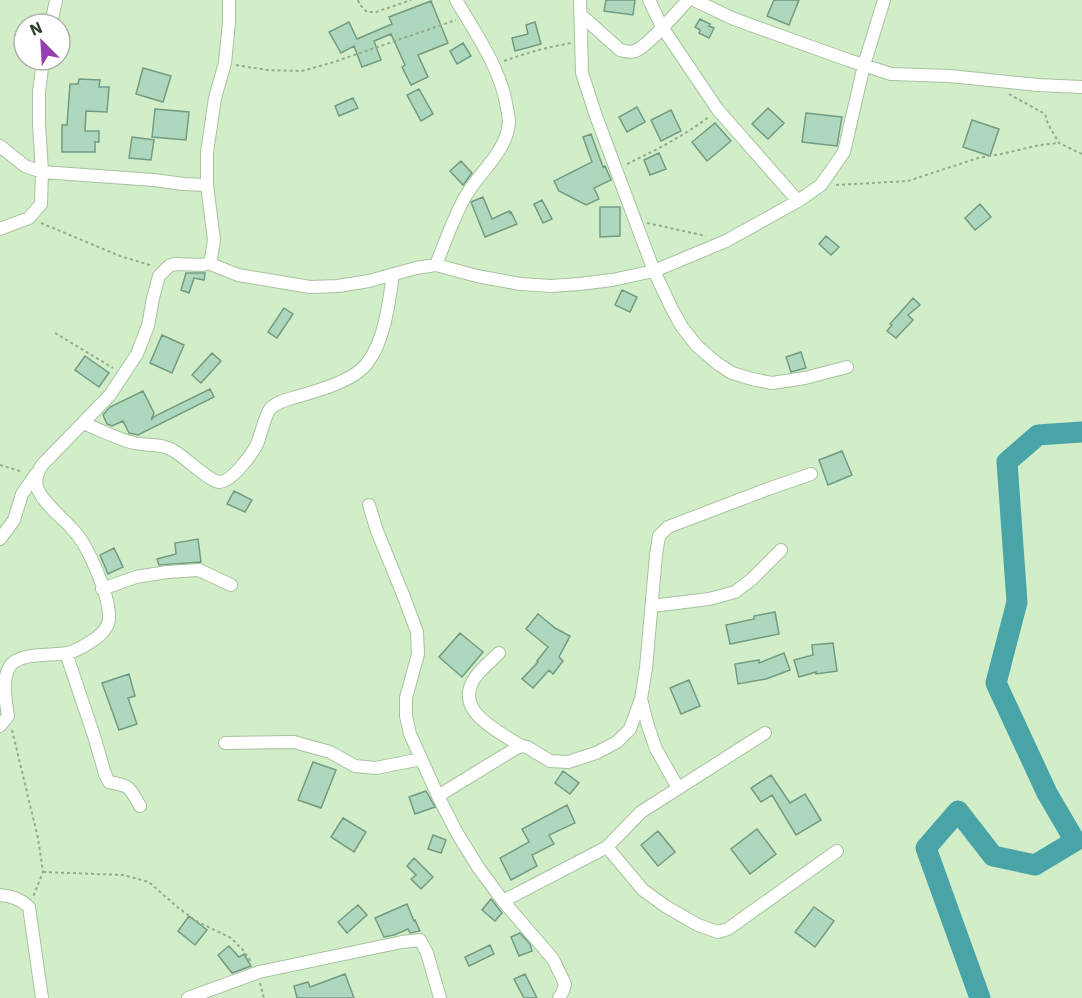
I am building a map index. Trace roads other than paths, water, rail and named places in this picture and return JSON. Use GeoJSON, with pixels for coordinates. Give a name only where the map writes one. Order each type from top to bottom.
{"type":"FeatureCollection","features":[{"type":"Feature","properties":{"kind":"street"},"geometry":{"type":"LineString","coordinates":[[208,263],[213,253],[214,240],[207,185],[207,152],[210,125],[225,63],[229,22],[228,0]]}},
{"type":"Feature","properties":{"kind":"street"},"geometry":{"type":"LineString","coordinates":[[436,265],[466,195],[505,139],[509,121],[505,97],[493,65],[456,0]]}},
{"type":"Feature","properties":{"kind":"street"},"geometry":{"type":"LineString","coordinates":[[580,0],[582,73],[654,271],[672,309],[690,337],[718,364],[732,373],[752,379],[772,382],[805,378],[847,367]]}},
{"type":"Feature","properties":{"kind":"street"},"geometry":{"type":"LineString","coordinates":[[650,0],[662,27],[718,110],[798,201]]}},
{"type":"Feature","properties":{"kind":"street"},"geometry":{"type":"LineString","coordinates":[[580,15],[620,50],[636,51],[694,0],[734,19],[891,74],[950,76],[1082,87]]}},
{"type":"Feature","properties":{"kind":"street"},"geometry":{"type":"LineString","coordinates":[[0,539],[14,520],[22,494],[42,465],[110,395],[136,354],[148,326],[159,276],[165,269],[175,264],[203,265],[208,263],[238,275],[310,287],[338,286],[369,281],[436,265],[520,284],[551,286],[579,285],[654,271],[726,241],[798,201],[821,185],[844,152],[864,65],[884,0]]}},
{"type":"Feature","properties":{"kind":"street"},"geometry":{"type":"LineString","coordinates":[[0,229],[29,218],[41,204],[39,92],[42,72]]}},
{"type":"Feature","properties":{"kind":"street"},"geometry":{"type":"LineString","coordinates":[[0,146],[25,166],[42,172],[207,185]]}},
{"type":"Feature","properties":{"kind":"street"},"geometry":{"type":"LineString","coordinates":[[83,423],[134,443],[165,446],[176,451],[210,478],[218,482],[223,481],[231,477],[242,466],[257,445],[270,410],[281,402],[332,385],[355,374],[368,363],[381,337],[393,274]]}},
{"type":"Feature","properties":{"kind":"street"},"geometry":{"type":"LineString","coordinates":[[499,653],[474,679],[469,692],[470,705],[481,718],[521,746],[527,747],[550,761],[568,762],[596,753],[617,742],[630,729],[641,699],[659,536],[668,527],[811,474]]}},
{"type":"Feature","properties":{"kind":"street"},"geometry":{"type":"LineString","coordinates":[[0,663],[77,650],[104,632],[109,623],[110,616],[97,572],[86,548],[76,533],[43,498],[37,488],[35,475]]}},
{"type":"Feature","properties":{"kind":"street"},"geometry":{"type":"LineString","coordinates":[[369,505],[417,632],[418,654],[406,698],[406,716],[410,734],[438,796],[478,867],[553,959],[565,984],[559,998]]}},
{"type":"Feature","properties":{"kind":"street"},"geometry":{"type":"LineString","coordinates":[[652,606],[735,592],[752,579],[781,550]]}},
{"type":"Feature","properties":{"kind":"street"},"geometry":{"type":"LineString","coordinates":[[102,589],[136,577],[199,570],[231,585]]}},
{"type":"Feature","properties":{"kind":"street"},"geometry":{"type":"LineString","coordinates":[[66,653],[96,739],[105,774],[109,782],[126,785],[140,806]]}},
{"type":"Feature","properties":{"kind":"street"},"geometry":{"type":"LineString","coordinates":[[4,721],[6,679],[8,668],[13,662]]}},
{"type":"Feature","properties":{"kind":"street"},"geometry":{"type":"LineString","coordinates":[[641,699],[656,749],[678,788]]}},
{"type":"Feature","properties":{"kind":"street"},"geometry":{"type":"LineString","coordinates":[[504,901],[607,847],[641,812],[765,733]]}},
{"type":"Feature","properties":{"kind":"street"},"geometry":{"type":"LineString","coordinates":[[225,743],[294,742],[330,752],[355,766],[376,768],[421,759]]}},
{"type":"Feature","properties":{"kind":"street"},"geometry":{"type":"LineString","coordinates":[[438,796],[521,746]]}},
{"type":"Feature","properties":{"kind":"street"},"geometry":{"type":"LineString","coordinates":[[607,847],[643,890],[698,925],[718,932],[728,929],[837,850]]}},
{"type":"Feature","properties":{"kind":"street"},"geometry":{"type":"LineString","coordinates":[[0,895],[22,900],[29,907],[42,998]]}},
{"type":"Feature","properties":{"kind":"street"},"geometry":{"type":"LineString","coordinates":[[188,998],[258,973],[420,940],[427,953],[440,998]]}},
{"type":"Feature","properties":{"kind":"waterway"},"geometry":{"type":"LineString","coordinates":[[980,998],[926,848],[958,811],[993,856],[1035,865],[1075,841],[1047,793],[996,683],[1017,602],[1007,462],[1038,435],[1082,432]]}}]}
